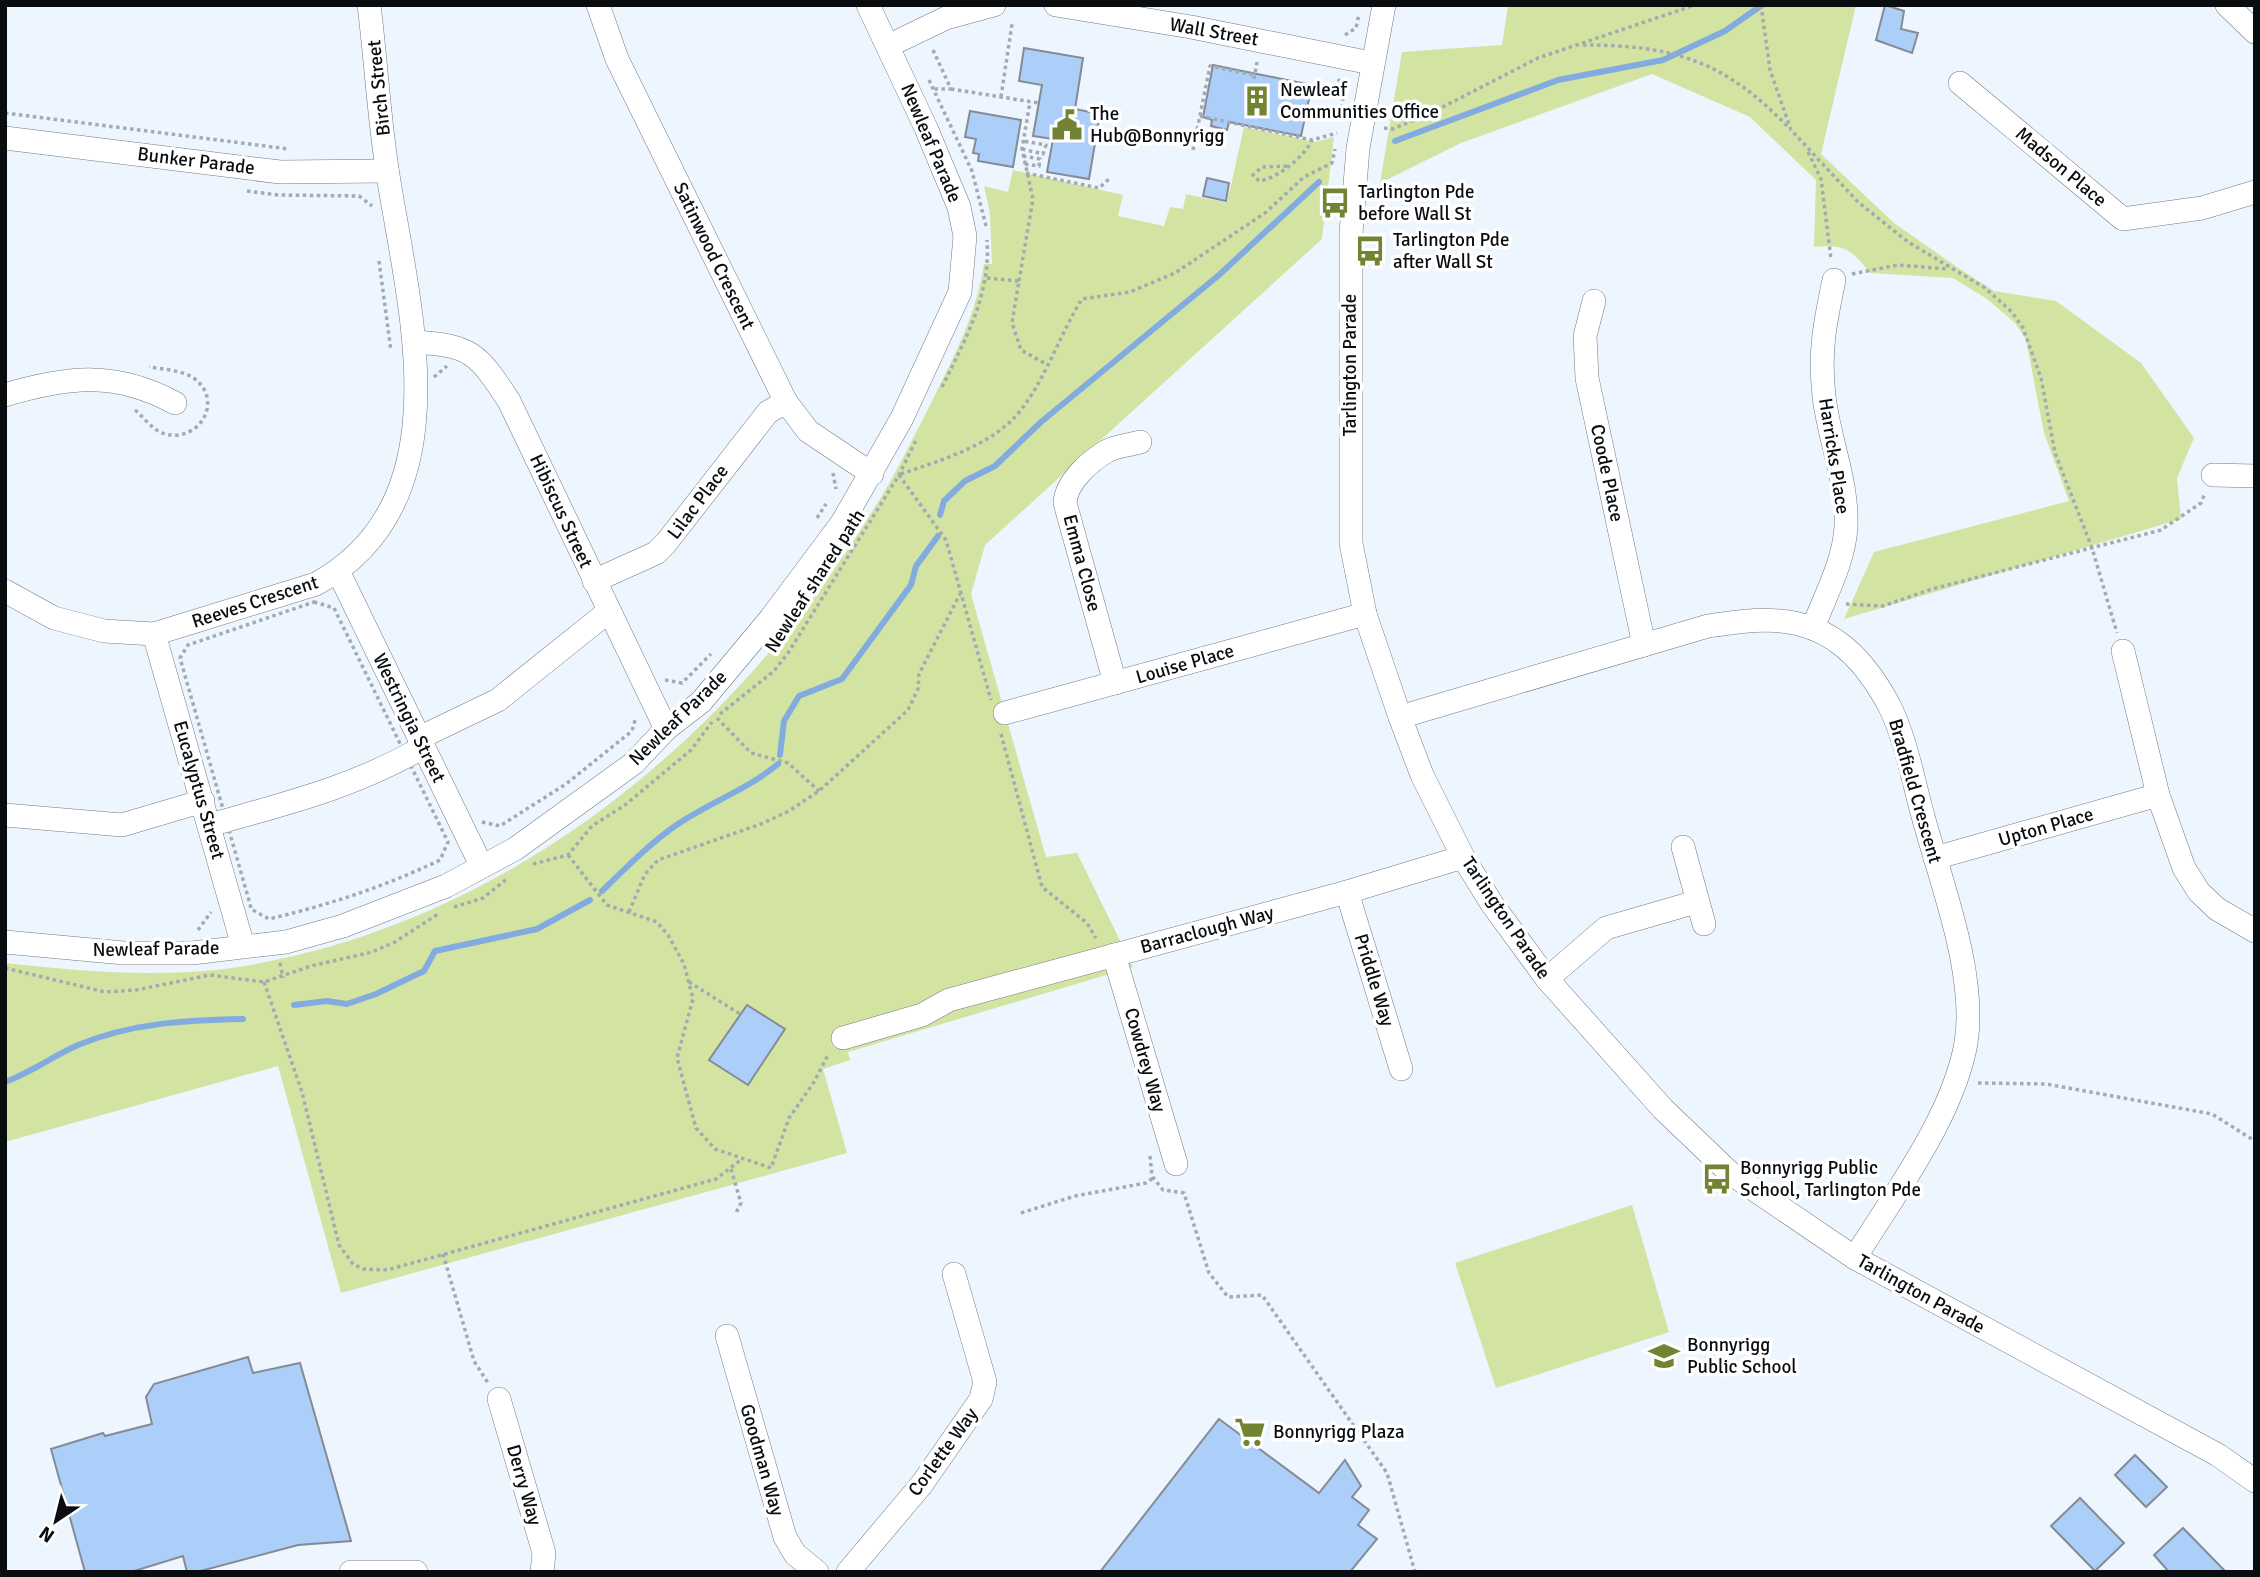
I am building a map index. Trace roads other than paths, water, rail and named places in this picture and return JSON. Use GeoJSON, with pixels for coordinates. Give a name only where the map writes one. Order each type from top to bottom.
{"type":"FeatureCollection","features":[{"type":"Feature","properties":{"kind":"street","name":"Birch Street"},"geometry":{"type":"LineString","coordinates":[[369,5],[387,171]]}},
{"type":"Feature","properties":{"kind":"street","name":"Satinwood Crescent"},"geometry":{"type":"LineString","coordinates":[[598,5],[617,59],[786,401],[808,431],[872,474]]}},
{"type":"Feature","properties":{"kind":"street","name":"Newleaf Parade"},"geometry":{"type":"LineString","coordinates":[[5,942],[124,953],[192,953],[286,942],[343,926],[454,882],[481,865],[515,849],[634,763],[666,729],[701,702],[771,618],[842,523],[872,474],[945,328],[960,292],[965,236],[953,189],[868,5]]}},
{"type":"Feature","properties":{"kind":"street"},"geometry":{"type":"LineString","coordinates":[[888,46],[946,18],[995,5]]}},
{"type":"Feature","properties":{"kind":"street","name":"Wall Street"},"geometry":{"type":"LineString","coordinates":[[1056,5],[1191,27],[1371,63]]}},
{"type":"Feature","properties":{"kind":"street","name":"Tarlington Parade"},"geometry":{"type":"LineString","coordinates":[[1384,5],[1371,63],[1358,148],[1351,261],[1349,494],[1352,543],[1365,614],[1399,717],[1422,775],[1463,857],[1492,904],[1547,979],[1694,1141],[1779,1208],[1856,1258],[2218,1455],[2255,1481]]}},
{"type":"Feature","properties":{"kind":"street"},"geometry":{"type":"LineString","coordinates":[[2227,5],[2255,32]]}},
{"type":"Feature","properties":{"kind":"street","name":"Madson Place"},"geometry":{"type":"LineString","coordinates":[[1961,83],[2123,219],[2202,208],[2255,192]]}},
{"type":"Feature","properties":{"kind":"street","name":"Bunker Parade"},"geometry":{"type":"LineString","coordinates":[[5,138],[280,172],[387,171]]}},
{"type":"Feature","properties":{"kind":"street","name":"Reeves Crescent"},"geometry":{"type":"LineString","coordinates":[[5,591],[54,618],[104,631],[154,634],[316,584],[354,558],[395,502],[409,467],[415,431],[414,342],[387,171]]}},
{"type":"Feature","properties":{"kind":"street","name":"Harricks Place"},"geometry":{"type":"LineString","coordinates":[[1813,628],[1842,554],[1846,527],[1844,493],[1824,398],[1820,345],[1834,280]]}},
{"type":"Feature","properties":{"kind":"street","name":"Coode Place"},"geometry":{"type":"LineString","coordinates":[[1594,301],[1585,336],[1587,378],[1644,645]]}},
{"type":"Feature","properties":{"kind":"street","name":"Hibiscus Street"},"geometry":{"type":"LineString","coordinates":[[414,342],[453,344],[485,364],[509,401],[666,729]]}},
{"type":"Feature","properties":{"kind":"street"},"geometry":{"type":"LineString","coordinates":[[5,395],[99,378],[144,386],[175,403]]}},
{"type":"Feature","properties":{"kind":"street","name":"Lilac Place"},"geometry":{"type":"LineString","coordinates":[[594,581],[656,553],[768,412],[786,401]]}},
{"type":"Feature","properties":{"kind":"street","name":"Emma Close"},"geometry":{"type":"LineString","coordinates":[[1115,683],[1066,503],[1066,493],[1070,484],[1108,450],[1140,442]]}},
{"type":"Feature","properties":{"kind":"street"},"geometry":{"type":"LineString","coordinates":[[2213,474],[2255,477]]}},
{"type":"Feature","properties":{"kind":"street","name":"Westringia Street"},"geometry":{"type":"LineString","coordinates":[[338,571],[416,748],[481,865]]}},
{"type":"Feature","properties":{"kind":"street"},"geometry":{"type":"LineString","coordinates":[[218,823],[337,790],[416,748],[498,700],[609,611]]}},
{"type":"Feature","properties":{"kind":"street","name":"Louise Place"},"geometry":{"type":"LineString","coordinates":[[1005,713],[1365,614]]}},
{"type":"Feature","properties":{"kind":"street","name":"Bradfield Crescent"},"geometry":{"type":"LineString","coordinates":[[1399,717],[1708,626],[1760,618],[1813,628],[1853,655],[1889,706],[1903,744],[1967,985],[1969,1021],[1955,1083],[1933,1128],[1856,1258]]}},
{"type":"Feature","properties":{"kind":"street","name":"Eucalyptus Street"},"geometry":{"type":"LineString","coordinates":[[154,634],[203,801],[218,823],[243,946]]}},
{"type":"Feature","properties":{"kind":"street"},"geometry":{"type":"LineString","coordinates":[[2123,651],[2158,795],[2184,868],[2199,892],[2217,909],[2255,931]]}},
{"type":"Feature","properties":{"kind":"street","name":"Upton Place"},"geometry":{"type":"LineString","coordinates":[[1935,858],[2158,795]]}},
{"type":"Feature","properties":{"kind":"street"},"geometry":{"type":"LineString","coordinates":[[5,815],[122,825],[203,801]]}},
{"type":"Feature","properties":{"kind":"street"},"geometry":{"type":"LineString","coordinates":[[1547,979],[1606,929],[1700,913],[1683,847]]}},
{"type":"Feature","properties":{"kind":"street","name":"Barraclough Way"},"geometry":{"type":"LineString","coordinates":[[843,1038],[922,1015],[949,1000],[1348,892],[1463,857]]}},
{"type":"Feature","properties":{"kind":"street","name":"Priddle Way"},"geometry":{"type":"LineString","coordinates":[[1348,892],[1401,1069]]}},
{"type":"Feature","properties":{"kind":"street","name":"Cowdrey Way"},"geometry":{"type":"LineString","coordinates":[[1115,956],[1176,1164]]}},
{"type":"Feature","properties":{"kind":"street","name":"Corlette Way"},"geometry":{"type":"LineString","coordinates":[[848,1572],[922,1485],[981,1399],[985,1382],[954,1274]]}},
{"type":"Feature","properties":{"kind":"street","name":"Goodman Way"},"geometry":{"type":"LineString","coordinates":[[727,1336],[785,1538],[794,1553],[817,1572]]}},
{"type":"Feature","properties":{"kind":"street","name":"Derry Way"},"geometry":{"type":"LineString","coordinates":[[499,1399],[544,1553],[542,1572]]}},
{"type":"Feature","properties":{"kind":"street"},"geometry":{"type":"LineString","coordinates":[[351,1572],[416,1572]]}},
{"type":"Feature","properties":{"kind":"waterway"},"geometry":{"type":"LineString","coordinates":[[1395,141],[1558,80],[1663,60],[1725,31],[1762,5]]}},
{"type":"Feature","properties":{"kind":"waterway"},"geometry":{"type":"LineString","coordinates":[[940,515],[944,501],[965,481],[995,466],[1041,422],[1219,275],[1319,182]]}},
{"type":"Feature","properties":{"kind":"waterway"},"geometry":{"type":"LineString","coordinates":[[780,755],[784,721],[799,696],[842,679],[911,585],[916,566],[938,536]]}},
{"type":"Feature","properties":{"kind":"waterway"},"geometry":{"type":"LineString","coordinates":[[602,891],[646,849],[675,826],[778,764]]}},
{"type":"Feature","properties":{"kind":"waterway"},"geometry":{"type":"LineString","coordinates":[[294,1005],[327,1001],[347,1004],[376,994],[424,971],[435,951],[537,929],[590,900]]}},
{"type":"Feature","properties":{"kind":"waterway"},"geometry":{"type":"LineString","coordinates":[[5,1082],[78,1045],[118,1032],[180,1022],[243,1019]]}},
{"type":"Feature","properties":{"kind":"place","name":"Newleaf Communities Office"},"geometry":{"type":"Point","coordinates":[1257,101]}},
{"type":"Feature","properties":{"kind":"place","name":"The Hub@Bonnyrigg"},"geometry":{"type":"Point","coordinates":[1067,125]}},
{"type":"Feature","properties":{"kind":"place","name":"Tarlington Pde before Wall St"},"geometry":{"type":"Point","coordinates":[1335,203]}},
{"type":"Feature","properties":{"kind":"place","name":"Tarlington Pde after Wall St"},"geometry":{"type":"Point","coordinates":[1370,251]}},
{"type":"Feature","properties":{"kind":"place","name":"Bonnyrigg Public School, Tarlington Pde"},"geometry":{"type":"Point","coordinates":[1717,1179]}},
{"type":"Feature","properties":{"kind":"place","name":"Bonnyrigg Public School"},"geometry":{"type":"Point","coordinates":[1664,1356]}},
{"type":"Feature","properties":{"kind":"place","name":"Bonnyrigg Plaza"},"geometry":{"type":"Point","coordinates":[1250,1432]}}]}
